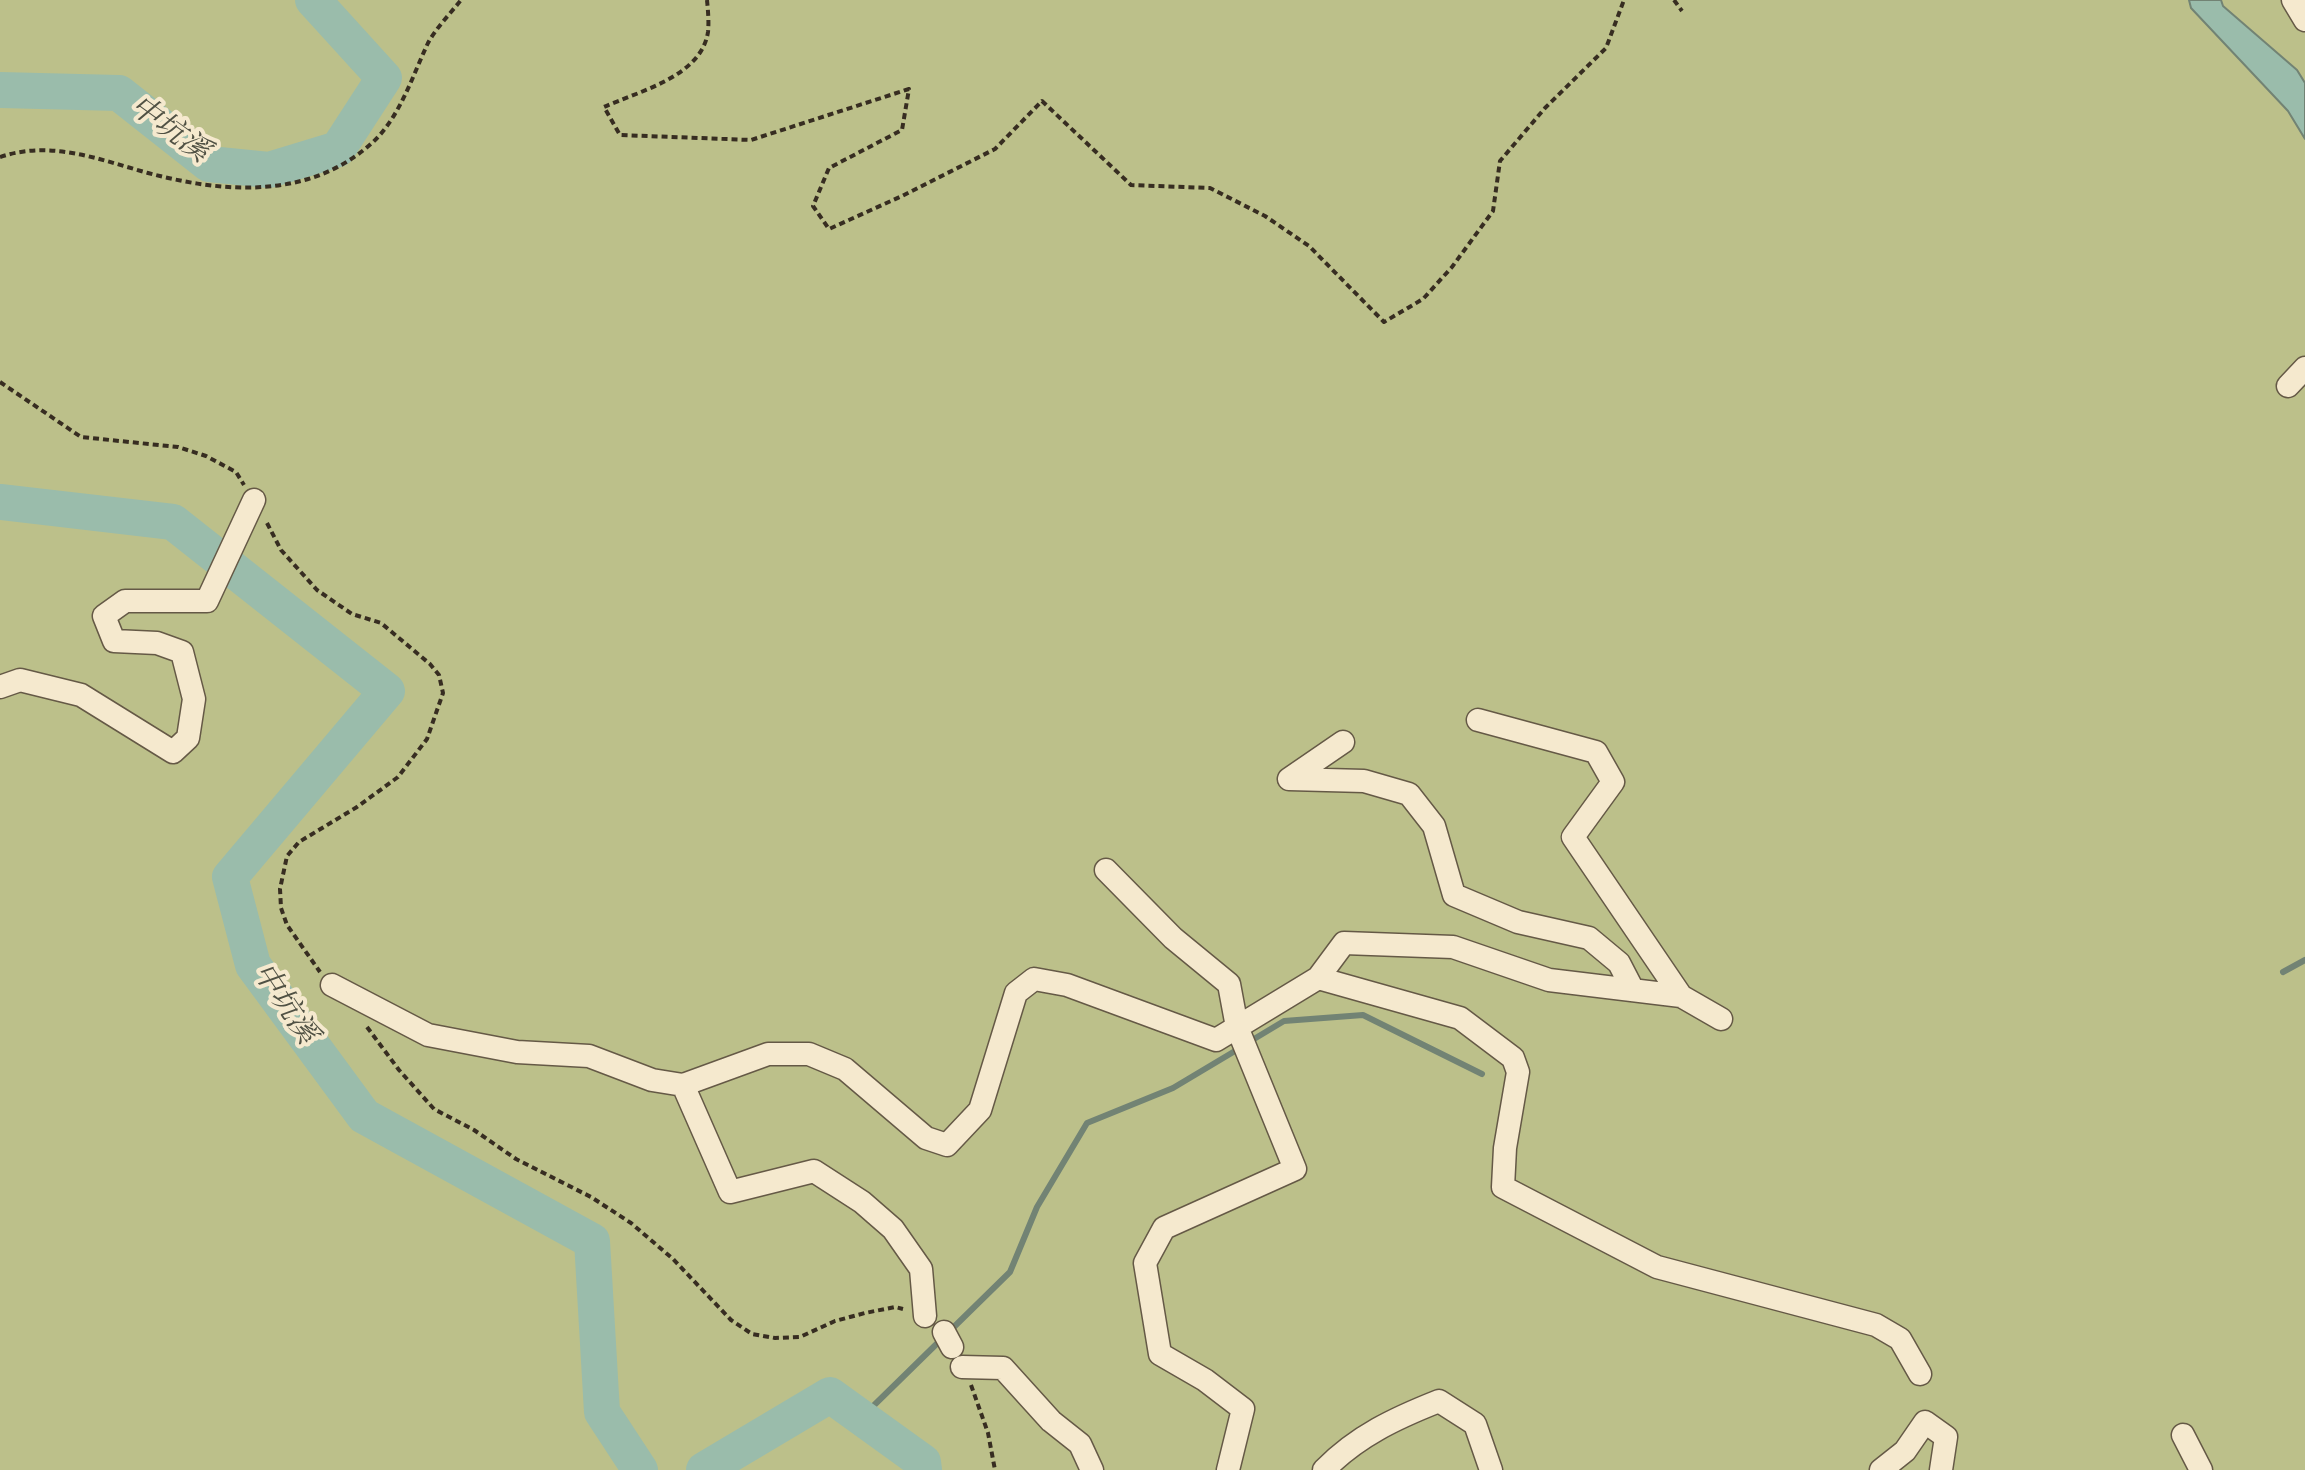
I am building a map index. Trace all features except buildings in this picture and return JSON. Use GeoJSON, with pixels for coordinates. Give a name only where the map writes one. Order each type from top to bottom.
{"type":"FeatureCollection","features":[{"type":"Feature","properties":{"kind":"street"},"geometry":{"type":"LineString","coordinates":[[2293,0],[2305,20]]}},
{"type":"Feature","properties":{"kind":"street"},"geometry":{"type":"LineString","coordinates":[[2288,386],[2305,368]]}},
{"type":"Feature","properties":{"kind":"street"},"geometry":{"type":"LineString","coordinates":[[0,687],[20,680],[81,695],[173,752],[188,738],[194,699],[182,652],[157,643],[114,641],[104,616],[125,601],[207,601],[253,501]]}},
{"type":"Feature","properties":{"kind":"street"},"geometry":{"type":"LineString","coordinates":[[1478,720],[1596,752],[1613,782],[1573,837],[1681,996]]}},
{"type":"Feature","properties":{"kind":"street"},"geometry":{"type":"LineString","coordinates":[[1343,742],[1289,779],[1364,781],[1409,794],[1434,826],[1454,895],[1518,922],[1589,938],[1619,963],[1633,990]]}},
{"type":"Feature","properties":{"kind":"street"},"geometry":{"type":"LineString","coordinates":[[1106,870],[1173,938],[1229,984],[1238,1029],[1295,1169],[1164,1228],[1145,1263],[1160,1354],[1205,1380],[1243,1409],[1228,1470]]}},
{"type":"Feature","properties":{"kind":"street"},"geometry":{"type":"LineString","coordinates":[[332,985],[428,1035],[517,1052],[589,1056],[652,1080],[683,1085],[768,1054],[809,1054],[845,1069],[926,1138],[947,1145],[980,1110],[1016,993],[1034,979],[1067,985],[1216,1040],[1318,978],[1344,943],[1453,947],[1549,980],[1681,996],[1721,1019]]}},
{"type":"Feature","properties":{"kind":"street"},"geometry":{"type":"LineString","coordinates":[[1318,978],[1460,1018],[1513,1058],[1518,1072],[1505,1148],[1503,1187],[1657,1267],[1876,1325],[1900,1339],[1920,1374]]}},
{"type":"Feature","properties":{"kind":"street"},"geometry":{"type":"LineString","coordinates":[[683,1085],[730,1192],[814,1171],[862,1202],[893,1229],[921,1269],[925,1316]]}},
{"type":"Feature","properties":{"kind":"street"},"geometry":{"type":"LineString","coordinates":[[953,1349],[1003,1368],[1051,1421],[1080,1444],[1092,1470]]}},
{"type":"Feature","properties":{"kind":"street"},"geometry":{"type":"LineString","coordinates":[[1324,1470],[1346,1460],[1390,1420],[1439,1401],[1475,1424],[1491,1470]]}},
{"type":"Feature","properties":{"kind":"street"},"geometry":{"type":"LineString","coordinates":[[1881,1470],[1905,1451],[1925,1422],[1946,1437],[1941,1470]]}},
{"type":"Feature","properties":{"kind":"street"},"geometry":{"type":"LineString","coordinates":[[2183,1435],[2201,1470]]}},
{"type":"Feature","properties":{"kind":"path"},"geometry":{"type":"LineString","coordinates":[[0,157],[16,151],[51,149],[87,154],[151,173],[238,189],[271,189],[306,180],[343,163],[373,143],[412,84],[430,40],[461,0]]}},
{"type":"Feature","properties":{"kind":"path"},"geometry":{"type":"LineString","coordinates":[[707,0],[708,32],[702,49],[682,72],[604,107],[620,135],[751,140],[909,89],[902,130],[829,168],[813,206],[829,229],[995,149],[1042,101],[1131,185],[1210,188],[1265,216],[1309,246],[1384,322],[1423,299],[1452,267],[1493,211],[1500,161],[1545,108],[1606,48],[1624,0]]}},
{"type":"Feature","properties":{"kind":"path"},"geometry":{"type":"LineString","coordinates":[[1674,0],[1682,11]]}},
{"type":"Feature","properties":{"kind":"path"},"geometry":{"type":"LineString","coordinates":[[0,382],[81,437],[178,447],[206,456],[236,472],[281,550],[317,590],[352,614],[381,623],[439,675],[443,693],[427,739],[398,777],[357,807],[299,842],[287,856],[280,889],[281,908],[287,925],[332,985]]}},
{"type":"Feature","properties":{"kind":"path"},"geometry":{"type":"LineString","coordinates":[[366,1026],[434,1109],[474,1130],[516,1159],[591,1197],[631,1223],[673,1259],[731,1320],[752,1334],[775,1338],[800,1337],[835,1321],[895,1307],[925,1316]]}},
{"type":"Feature","properties":{"kind":"path"},"geometry":{"type":"LineString","coordinates":[[953,1349],[988,1433],[995,1470]]}},
{"type":"Feature","properties":{"kind":"green space"},"geometry":{"type":"Polygon","coordinates":[[[0,0],[2305,0],[2305,1470],[0,1470],[0,0]]]}},
{"type":"Feature","properties":{"kind":"shaded area"},"geometry":{"type":"Polygon","coordinates":[[[2189,0],[2221,0],[2223,6],[2297,70],[2305,83],[2305,139],[2288,111],[2191,8],[2189,0]]]}},
{"type":"Feature","properties":{"kind":"waterway","name":"中坑溪"},"geometry":{"type":"LineString","coordinates":[[0,90],[119,93],[209,164],[269,170],[338,149],[384,78],[313,0]]}},
{"type":"Feature","properties":{"kind":"waterway","name":"中坑溪"},"geometry":{"type":"LineString","coordinates":[[0,502],[173,522],[387,691],[230,877],[253,965],[364,1116],[592,1241],[602,1412],[640,1470]]}},
{"type":"Feature","properties":{"kind":"waterway"},"geometry":{"type":"LineString","coordinates":[[2283,972],[2305,960]]}},
{"type":"Feature","properties":{"kind":"waterway"},"geometry":{"type":"LineString","coordinates":[[1249,1042],[1284,1021],[1363,1015],[1482,1074]]}},
{"type":"Feature","properties":{"kind":"waterway"},"geometry":{"type":"LineString","coordinates":[[862,1417],[1010,1272],[1037,1207],[1087,1123],[1173,1088],[1240,1048]]}},
{"type":"Feature","properties":{"kind":"waterway","name":"中坑溪"},"geometry":{"type":"LineString","coordinates":[[704,1470],[830,1395],[923,1462],[924,1470]]}}]}
